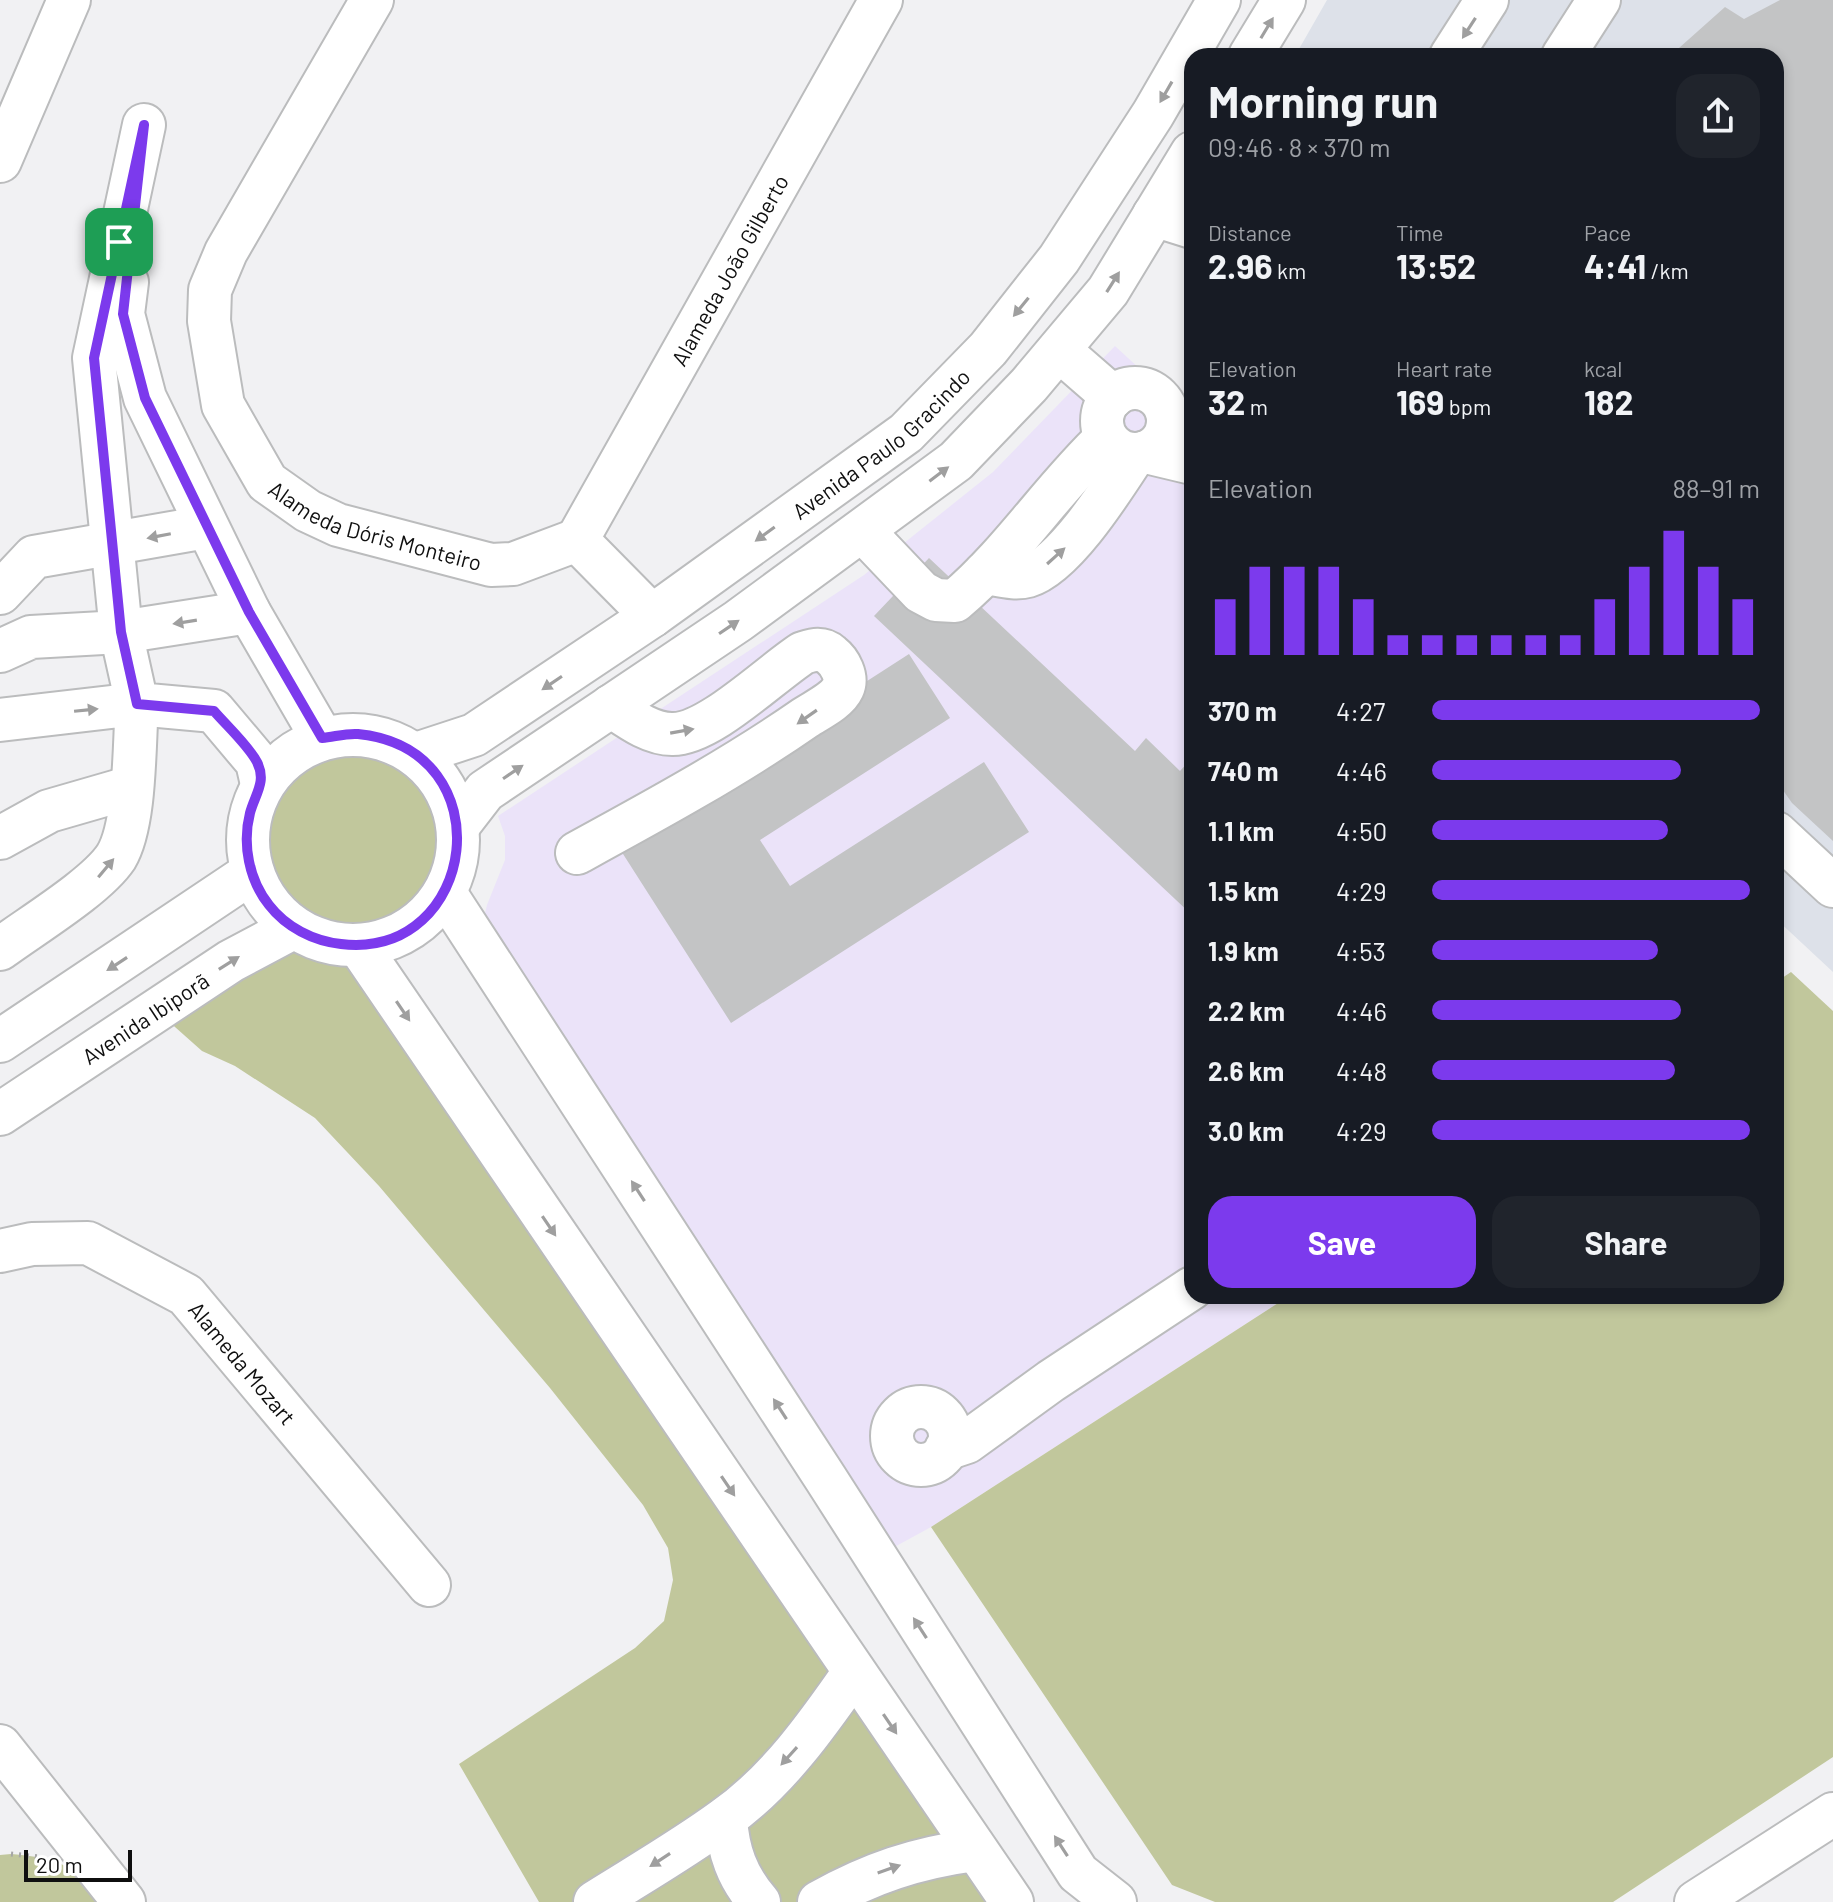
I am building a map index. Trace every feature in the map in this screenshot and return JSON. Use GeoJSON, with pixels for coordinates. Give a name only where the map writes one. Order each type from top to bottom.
{"type":"FeatureCollection","features":[{"type":"Feature","properties":{"kind":"street"},"geometry":{"type":"LineString","coordinates":[[0,161],[69,0]]}},
{"type":"Feature","properties":{"kind":"street","name":"Alameda Dóris Monteiro"},"geometry":{"type":"LineString","coordinates":[[372,0],[226,252],[210,290],[209,321],[223,405],[267,482],[308,511],[338,525],[491,565],[513,564],[577,540]]}},
{"type":"Feature","properties":{"kind":"street","name":"Alameda João Gilberto"},"geometry":{"type":"LineString","coordinates":[[577,540],[881,0]]}},
{"type":"Feature","properties":{"kind":"street","name":"Avenida Paulo Gracindo"},"geometry":{"type":"LineString","coordinates":[[1191,48],[1219,0]]}},
{"type":"Feature","properties":{"kind":"street"},"geometry":{"type":"LineString","coordinates":[[1255,48],[1284,0]]}},
{"type":"Feature","properties":{"kind":"street"},"geometry":{"type":"LineString","coordinates":[[1456,48],[1487,0]]}},
{"type":"Feature","properties":{"kind":"street"},"geometry":{"type":"LineString","coordinates":[[1568,48],[1599,0]]}},
{"type":"Feature","properties":{"kind":"street","name":"Avenida Paulo Gracindo"},"geometry":{"type":"LineString","coordinates":[[416,754],[474,735],[652,616],[906,433],[988,349],[1059,259],[1184,60]]}},
{"type":"Feature","properties":{"kind":"street"},"geometry":{"type":"LineString","coordinates":[[0,949],[98,878],[117,855],[126,828],[137,704],[121,632],[94,358],[144,125],[123,314],[145,398],[249,612],[322,738]]}},
{"type":"Feature","properties":{"kind":"street"},"geometry":{"type":"LineString","coordinates":[[458,826],[485,791],[738,621],[956,461],[1173,221],[1184,182]]}},
{"type":"Feature","properties":{"kind":"street"},"geometry":{"type":"LineString","coordinates":[[1059,350],[1113,397]]}},
{"type":"Feature","properties":{"kind":"street"},"geometry":{"type":"LineString","coordinates":[[863,531],[921,592],[936,600],[955,601],[985,573],[1074,469],[1149,446],[1167,415],[1163,404],[1145,390],[1123,390],[1113,397],[1102,416],[1149,446],[1184,460]]}},
{"type":"Feature","properties":{"kind":"street"},"geometry":{"type":"LineString","coordinates":[[0,593],[34,557],[206,527]]}},
{"type":"Feature","properties":{"kind":"street"},"geometry":{"type":"LineString","coordinates":[[577,540],[652,616]]}},
{"type":"Feature","properties":{"kind":"street"},"geometry":{"type":"LineString","coordinates":[[0,651],[31,637],[121,632],[249,612]]}},
{"type":"Feature","properties":{"kind":"street"},"geometry":{"type":"LineString","coordinates":[[577,853],[788,730],[841,691],[844,679],[838,663],[829,653],[815,649],[803,653],[718,718],[673,735],[634,722],[611,706]]}},
{"type":"Feature","properties":{"kind":"street"},"geometry":{"type":"LineString","coordinates":[[0,720],[137,704],[214,711],[257,762],[262,784]]}},
{"type":"Feature","properties":{"kind":"street"},"geometry":{"type":"LineString","coordinates":[[355,734],[387,739],[416,754],[436,774],[450,798],[458,826],[457,861],[445,893],[422,920],[393,938],[359,946],[324,943],[293,928],[268,904],[251,873],[246,844],[250,813],[262,784],[278,764],[322,738],[355,734]]}},
{"type":"Feature","properties":{"kind":"street"},"geometry":{"type":"LineString","coordinates":[[0,838],[49,811],[132,787]]}},
{"type":"Feature","properties":{"kind":"street"},"geometry":{"type":"LineString","coordinates":[[1784,840],[1833,886]]}},
{"type":"Feature","properties":{"kind":"street"},"geometry":{"type":"LineString","coordinates":[[0,1041],[251,873]]}},
{"type":"Feature","properties":{"kind":"street"},"geometry":{"type":"LineString","coordinates":[[445,893],[1078,1873],[1115,1902]]}},
{"type":"Feature","properties":{"kind":"street","name":"Avenida Ibiporã"},"geometry":{"type":"LineString","coordinates":[[0,1114],[231,961],[293,928]]}},
{"type":"Feature","properties":{"kind":"street"},"geometry":{"type":"LineString","coordinates":[[359,946],[1012,1902]]}},
{"type":"Feature","properties":{"kind":"street","name":"Alameda Mozart"},"geometry":{"type":"LineString","coordinates":[[0,1251],[32,1244],[88,1243],[186,1295],[429,1585]]}},
{"type":"Feature","properties":{"kind":"street"},"geometry":{"type":"LineString","coordinates":[[947,1436],[967,1442],[1184,1293]]}},
{"type":"Feature","properties":{"kind":"street"},"geometry":{"type":"LineString","coordinates":[[595,1902],[726,1818],[787,1758],[815,1726],[854,1672]]}},
{"type":"Feature","properties":{"kind":"street"},"geometry":{"type":"LineString","coordinates":[[4,1762],[124,1902]]}},
{"type":"Feature","properties":{"kind":"street"},"geometry":{"type":"LineString","coordinates":[[1696,1902],[1833,1814]]}},
{"type":"Feature","properties":{"kind":"street"},"geometry":{"type":"LineString","coordinates":[[726,1818],[730,1852],[736,1869],[759,1902]]}},
{"type":"Feature","properties":{"kind":"street"},"geometry":{"type":"LineString","coordinates":[[819,1902],[883,1870],[975,1850]]}},
{"type":"Feature","properties":{"kind":"shaded area"},"geometry":{"type":"Polygon","coordinates":[[[1327,0],[1833,0],[1833,972],[1784,926],[1784,48],[1300,48],[1327,0]]]}},
{"type":"Feature","properties":{"kind":"shaded area"},"geometry":{"type":"Polygon","coordinates":[[[1115,346],[1184,410],[1184,1304],[1277,1304],[931,1527],[889,1550],[482,925],[505,860],[505,836],[498,816],[864,575],[993,472],[1115,346]]]}},
{"type":"Feature","properties":{"kind":"green space"},"geometry":{"type":"Polygon","coordinates":[[[353,756],[385,763],[413,781],[431,809],[438,841],[431,873],[413,901],[385,919],[353,926],[321,919],[293,901],[275,873],[268,841],[275,809],[293,781],[321,763],[353,756]]]}},
{"type":"Feature","properties":{"kind":"green space"},"geometry":{"type":"Polygon","coordinates":[[[293,928],[359,946],[1012,1902],[539,1902],[459,1764],[635,1648],[664,1621],[673,1580],[668,1548],[643,1505],[550,1388],[379,1186],[315,1118],[235,1066],[202,1051],[157,1011],[293,928]]]}},
{"type":"Feature","properties":{"kind":"green space"},"geometry":{"type":"Polygon","coordinates":[[[1791,972],[1833,1011],[1833,1757],[1613,1902],[1215,1902],[1172,1885],[931,1527],[1277,1304],[1784,1304],[1784,977],[1791,972]]]}},
{"type":"Feature","properties":{"kind":"green space"},"geometry":{"type":"Polygon","coordinates":[[[11,1854],[64,1865],[83,1879],[103,1902],[0,1902],[0,1855],[11,1854]]]}},
{"type":"Feature","properties":{"kind":"building"},"geometry":{"type":"Polygon","coordinates":[[[1780,0],[1833,0],[1833,841],[1792,803],[1784,792],[1784,48],[1679,48],[1725,7],[1744,19],[1780,0]]]}},
{"type":"Feature","properties":{"kind":"building"},"geometry":{"type":"Polygon","coordinates":[[[929,558],[1135,751],[1146,738],[1180,771],[1184,767],[1184,907],[874,616],[929,558]]]}},
{"type":"Feature","properties":{"kind":"building"},"geometry":{"type":"Polygon","coordinates":[[[909,654],[950,718],[760,840],[790,886],[984,762],[1029,832],[731,1023],[616,843],[909,654]]]}},
{"type":"Feature","properties":{"kind":"route"},"geometry":{"type":"LineString","coordinates":[[144,125],[123,314],[145,398],[249,612],[322,738],[355,734],[387,739],[416,754],[436,774],[450,798],[458,826],[457,861],[445,893],[422,920],[393,938],[359,946],[324,943],[293,928],[268,904],[251,873],[246,844],[250,813],[262,784],[257,762],[214,711],[137,704],[121,632],[94,358],[119,242],[144,125]]}}]}
